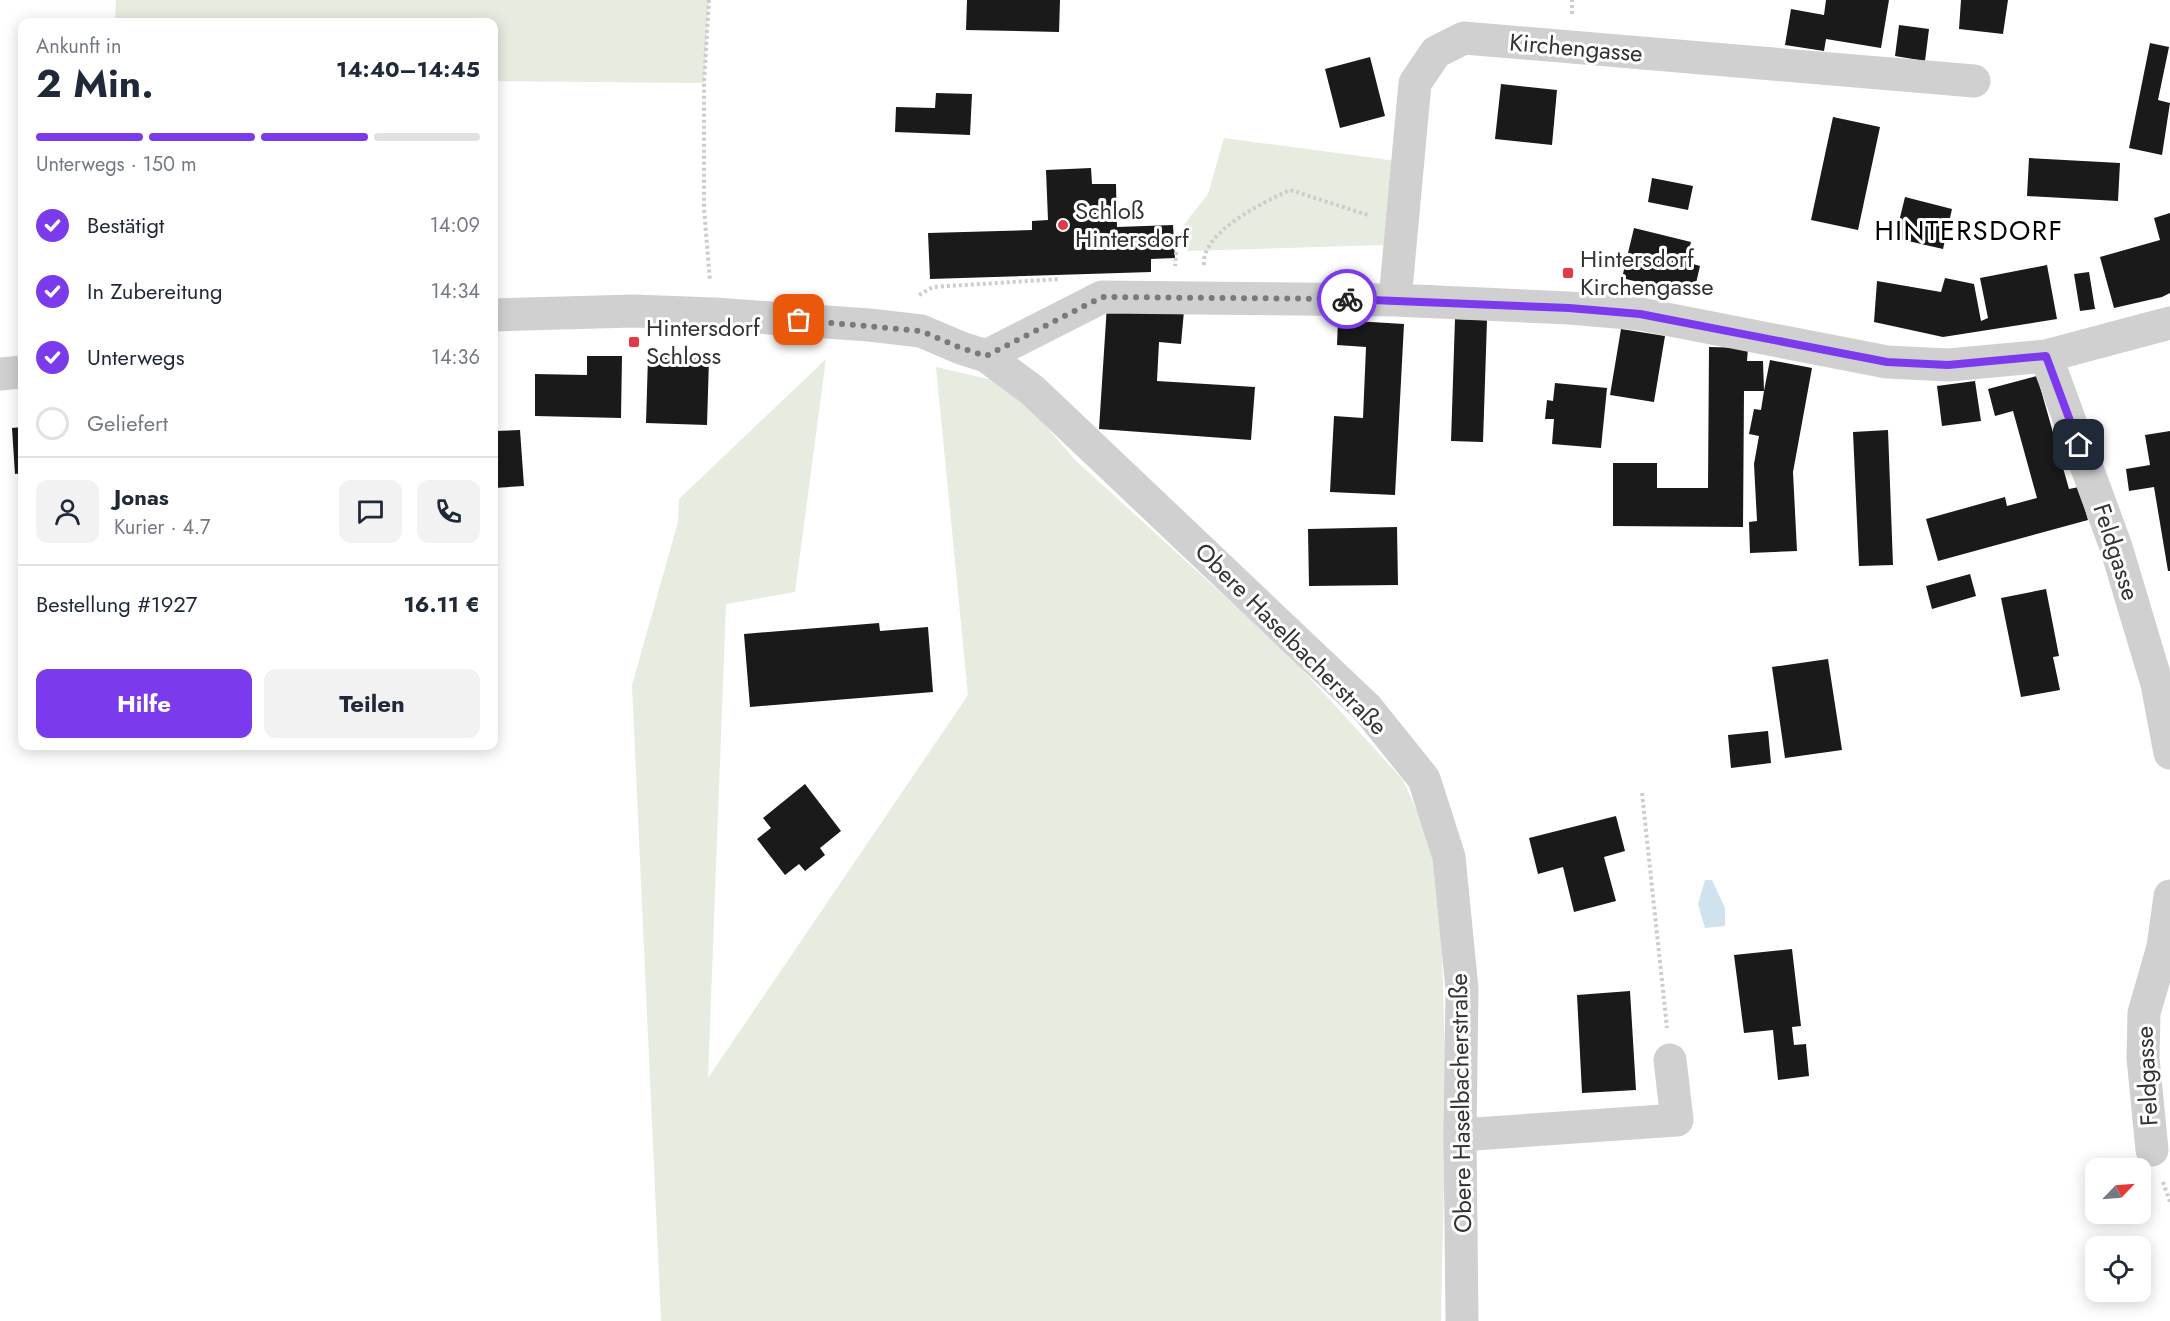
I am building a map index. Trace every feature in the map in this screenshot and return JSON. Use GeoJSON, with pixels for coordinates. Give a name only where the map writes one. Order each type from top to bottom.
{"type":"FeatureCollection","features":[{"type":"Feature","properties":{"kind":"street","name":"Kirchengasse"},"geometry":{"type":"LineString","coordinates":[[1395,300],[1415,83],[1436,52],[1464,38],[1974,81]]}},
{"type":"Feature","properties":{"kind":"street"},"geometry":{"type":"LineString","coordinates":[[986,356],[1102,297],[1395,300],[1569,308],[1640,314],[1887,362],[1948,365],[2046,356],[2170,323]]}},
{"type":"Feature","properties":{"kind":"street","name":"Obere Haselbacherstraße"},"geometry":{"type":"LineString","coordinates":[[498,315],[634,311],[869,325],[921,331],[986,356],[1032,390],[1367,708],[1424,779],[1449,857],[1462,989],[1460,1135],[1462,1321]]}},
{"type":"Feature","properties":{"kind":"street","name":"Feldgasse"},"geometry":{"type":"LineString","coordinates":[[2046,356],[2116,547],[2157,684],[2170,753]]}},
{"type":"Feature","properties":{"kind":"street"},"geometry":{"type":"LineString","coordinates":[[0,374],[18,372]]}},
{"type":"Feature","properties":{"kind":"street","name":"Feldgasse"},"geometry":{"type":"LineString","coordinates":[[2152,1150],[2143,1058],[2144,1012],[2163,947],[2170,896]]}},
{"type":"Feature","properties":{"kind":"street"},"geometry":{"type":"LineString","coordinates":[[1460,1135],[1677,1120],[1670,1060]]}},
{"type":"Feature","properties":{"kind":"path"},"geometry":{"type":"LineString","coordinates":[[709,0],[704,83],[704,208],[714,314]]}},
{"type":"Feature","properties":{"kind":"path"},"geometry":{"type":"LineString","coordinates":[[1204,264],[1203,257],[1212,239],[1261,203],[1290,190],[1403,226]]}},
{"type":"Feature","properties":{"kind":"path"},"geometry":{"type":"LineString","coordinates":[[1174,243],[1177,243],[1175,269]]}},
{"type":"Feature","properties":{"kind":"path"},"geometry":{"type":"LineString","coordinates":[[1642,793],[1670,1060]]}},
{"type":"Feature","properties":{"kind":"shaded area"},"geometry":{"type":"Polygon","coordinates":[[[116,0],[709,0],[704,83],[498,81],[498,18],[115,18],[116,0]]]}},
{"type":"Feature","properties":{"kind":"shaded area"},"geometry":{"type":"Polygon","coordinates":[[[1224,138],[1397,161],[1385,245],[1187,251],[1183,226],[1208,194],[1224,138]]]}},
{"type":"Feature","properties":{"kind":"shaded area"},"geometry":{"type":"Polygon","coordinates":[[[826,359],[795,592],[726,604],[708,1078],[968,695],[936,367],[1010,384],[1074,459],[1290,656],[1403,780],[1434,848],[1441,919],[1446,1084],[1441,1321],[661,1321],[632,685],[678,522],[679,499],[826,359]]]}},
{"type":"Feature","properties":{"kind":"water"},"geometry":{"type":"Polygon","coordinates":[[[1705,880],[1712,880],[1725,908],[1725,926],[1705,928],[1698,904],[1705,880]]]}},
{"type":"Feature","properties":{"kind":"building"},"geometry":{"type":"Polygon","coordinates":[[[967,0],[1060,0],[1059,32],[966,30],[967,0]]]}},
{"type":"Feature","properties":{"kind":"building"},"geometry":{"type":"Polygon","coordinates":[[[1826,0],[1889,0],[1881,48],[1826,39],[1824,51],[1785,45],[1791,9],[1824,15],[1826,0]]]}},
{"type":"Feature","properties":{"kind":"building"},"geometry":{"type":"Polygon","coordinates":[[[1961,0],[2008,0],[2003,34],[1959,29],[1961,0]]]}},
{"type":"Feature","properties":{"kind":"building"},"geometry":{"type":"Polygon","coordinates":[[[1899,25],[1929,29],[1925,61],[1895,56],[1899,25]]]}},
{"type":"Feature","properties":{"kind":"building"},"geometry":{"type":"Polygon","coordinates":[[[2150,43],[2169,47],[2158,100],[2170,103],[2162,155],[2129,148],[2150,43]]]}},
{"type":"Feature","properties":{"kind":"building"},"geometry":{"type":"Polygon","coordinates":[[[1370,57],[1385,116],[1340,128],[1325,69],[1370,57]]]}},
{"type":"Feature","properties":{"kind":"building"},"geometry":{"type":"Polygon","coordinates":[[[1501,84],[1557,90],[1552,145],[1495,139],[1501,84]]]}},
{"type":"Feature","properties":{"kind":"building"},"geometry":{"type":"Polygon","coordinates":[[[936,93],[972,94],[970,135],[895,132],[896,107],[935,108],[936,93]]]}},
{"type":"Feature","properties":{"kind":"building"},"geometry":{"type":"Polygon","coordinates":[[[1833,117],[1880,127],[1858,230],[1811,220],[1833,117]]]}},
{"type":"Feature","properties":{"kind":"building"},"geometry":{"type":"Polygon","coordinates":[[[2029,158],[2120,163],[2118,201],[2027,196],[2029,158]]]}},
{"type":"Feature","properties":{"kind":"building","name":"Schloß Hintersdorf"},"geometry":{"type":"Polygon","coordinates":[[[1091,168],[1092,184],[1116,184],[1117,227],[1173,225],[1175,258],[1151,259],[1151,272],[930,279],[928,233],[1032,230],[1032,221],[1048,220],[1046,170],[1091,168]]]}},
{"type":"Feature","properties":{"kind":"building"},"geometry":{"type":"Polygon","coordinates":[[[1652,178],[1693,186],[1688,210],[1648,202],[1652,178]]]}},
{"type":"Feature","properties":{"kind":"building"},"geometry":{"type":"Polygon","coordinates":[[[1905,197],[1952,209],[1943,249],[1895,238],[1905,197]]]}},
{"type":"Feature","properties":{"kind":"building"},"geometry":{"type":"Polygon","coordinates":[[[2170,213],[2170,293],[2114,308],[2100,257],[2160,240],[2154,218],[2170,213]]]}},
{"type":"Feature","properties":{"kind":"building"},"geometry":{"type":"Polygon","coordinates":[[[1634,228],[1691,242],[1686,262],[1700,266],[1693,296],[1622,278],[1634,228]]]}},
{"type":"Feature","properties":{"kind":"building"},"geometry":{"type":"Polygon","coordinates":[[[2047,265],[2057,319],[1943,337],[1874,322],[1877,281],[1941,292],[1945,278],[1974,284],[1981,321],[1988,318],[1980,278],[2047,265]]]}},
{"type":"Feature","properties":{"kind":"building"},"geometry":{"type":"Polygon","coordinates":[[[2089,272],[2095,309],[2080,311],[2074,274],[2089,272]]]}},
{"type":"Feature","properties":{"kind":"building"},"geometry":{"type":"Polygon","coordinates":[[[1107,305],[1184,311],[1181,344],[1159,342],[1157,381],[1255,387],[1251,440],[1099,429],[1107,305]]]}},
{"type":"Feature","properties":{"kind":"building"},"geometry":{"type":"Polygon","coordinates":[[[1455,319],[1487,320],[1483,442],[1451,441],[1455,319]]]}},
{"type":"Feature","properties":{"kind":"building"},"geometry":{"type":"Polygon","coordinates":[[[1338,320],[1404,324],[1395,495],[1330,492],[1334,416],[1363,418],[1366,347],[1337,345],[1338,320]]]}},
{"type":"Feature","properties":{"kind":"building"},"geometry":{"type":"Polygon","coordinates":[[[1621,329],[1665,336],[1654,402],[1610,395],[1621,329]]]}},
{"type":"Feature","properties":{"kind":"building"},"geometry":{"type":"Polygon","coordinates":[[[1709,347],[1748,348],[1747,361],[1763,361],[1764,391],[1744,391],[1743,527],[1613,526],[1613,463],[1657,463],[1657,488],[1708,488],[1709,347]]]}},
{"type":"Feature","properties":{"kind":"building"},"geometry":{"type":"Polygon","coordinates":[[[587,356],[622,356],[621,418],[535,416],[535,374],[587,375],[587,356]]]}},
{"type":"Feature","properties":{"kind":"building"},"geometry":{"type":"Polygon","coordinates":[[[648,357],[709,359],[707,425],[646,423],[648,357]]]}},
{"type":"Feature","properties":{"kind":"building"},"geometry":{"type":"Polygon","coordinates":[[[1770,360],[1812,368],[1793,472],[1797,551],[1750,553],[1749,522],[1757,521],[1754,464],[1759,436],[1749,434],[1754,409],[1761,410],[1770,360]]]}},
{"type":"Feature","properties":{"kind":"building"},"geometry":{"type":"Polygon","coordinates":[[[2037,376],[2069,489],[2079,487],[2088,520],[1938,561],[1926,519],[2005,497],[2007,506],[2037,498],[2013,411],[1995,416],[1988,389],[2037,376]]]}},
{"type":"Feature","properties":{"kind":"building"},"geometry":{"type":"Polygon","coordinates":[[[1975,381],[1981,421],[1942,426],[1937,386],[1975,381]]]}},
{"type":"Feature","properties":{"kind":"building"},"geometry":{"type":"Polygon","coordinates":[[[1555,383],[1607,388],[1601,448],[1552,444],[1554,419],[1545,419],[1547,400],[1553,401],[1555,383]]]}},
{"type":"Feature","properties":{"kind":"building"},"geometry":{"type":"Polygon","coordinates":[[[18,427],[18,474],[15,474],[12,428],[18,427]]]}},
{"type":"Feature","properties":{"kind":"building"},"geometry":{"type":"Polygon","coordinates":[[[520,430],[524,486],[498,488],[498,431],[520,430]]]}},
{"type":"Feature","properties":{"kind":"building"},"geometry":{"type":"Polygon","coordinates":[[[1888,430],[1893,565],[1859,566],[1853,432],[1888,430]]]}},
{"type":"Feature","properties":{"kind":"building"},"geometry":{"type":"Polygon","coordinates":[[[2170,431],[2170,571],[2168,571],[2154,487],[2129,491],[2126,469],[2150,465],[2145,435],[2170,431]]]}},
{"type":"Feature","properties":{"kind":"building"},"geometry":{"type":"Polygon","coordinates":[[[1397,527],[1398,585],[1309,586],[1308,529],[1397,527]]]}},
{"type":"Feature","properties":{"kind":"building"},"geometry":{"type":"Polygon","coordinates":[[[1970,574],[1976,596],[1932,609],[1926,586],[1970,574]]]}},
{"type":"Feature","properties":{"kind":"building"},"geometry":{"type":"Polygon","coordinates":[[[2046,589],[2059,656],[2053,657],[2060,690],[2021,697],[2001,598],[2046,589]]]}},
{"type":"Feature","properties":{"kind":"building"},"geometry":{"type":"Polygon","coordinates":[[[879,623],[880,631],[928,627],[933,692],[750,707],[744,634],[879,623]]]}},
{"type":"Feature","properties":{"kind":"building"},"geometry":{"type":"Polygon","coordinates":[[[1828,659],[1842,750],[1785,758],[1772,667],[1828,659]]]}},
{"type":"Feature","properties":{"kind":"building"},"geometry":{"type":"Polygon","coordinates":[[[1768,731],[1771,763],[1731,768],[1728,735],[1768,731]]]}},
{"type":"Feature","properties":{"kind":"building"},"geometry":{"type":"Polygon","coordinates":[[[805,784],[841,831],[820,848],[825,855],[805,871],[799,864],[785,875],[757,839],[771,828],[763,818],[805,784]]]}},
{"type":"Feature","properties":{"kind":"building"},"geometry":{"type":"Polygon","coordinates":[[[1616,816],[1625,851],[1604,857],[1616,901],[1574,912],[1563,867],[1538,874],[1529,838],[1616,816]]]}},
{"type":"Feature","properties":{"kind":"building"},"geometry":{"type":"Polygon","coordinates":[[[1792,949],[1801,1026],[1792,1027],[1794,1045],[1806,1044],[1809,1076],[1778,1080],[1773,1030],[1744,1033],[1734,955],[1792,949]]]}},
{"type":"Feature","properties":{"kind":"building"},"geometry":{"type":"Polygon","coordinates":[[[1630,991],[1636,1090],[1582,1093],[1577,995],[1630,991]]]}},
{"type":"Feature","properties":{"kind":"way so far"},"geometry":{"type":"LineString","coordinates":[[799,320],[921,331],[986,356],[1102,297],[1347,299]]}},
{"type":"Feature","properties":{"kind":"place","name":"Schloß Hintersdorf"},"geometry":{"type":"Point","coordinates":[1063,225]}},
{"type":"Feature","properties":{"kind":"place","name":"Hintersdorf Kirchengasse"},"geometry":{"type":"Point","coordinates":[1568,273]}},
{"type":"Feature","properties":{"kind":"place","name":"Hintersdorf Schloss"},"geometry":{"type":"Point","coordinates":[634,342]}},
{"type":"Feature","properties":{"kind":"district","name":"HINTERSDORF"},"geometry":{"type":"Point","coordinates":[1969,231]}},
{"type":"Feature","properties":{"kind":"route"},"geometry":{"type":"LineString","coordinates":[[1347,299],[1569,308],[1640,314],[1887,362],[1948,365],[2046,356],[2079,445]]}}]}
